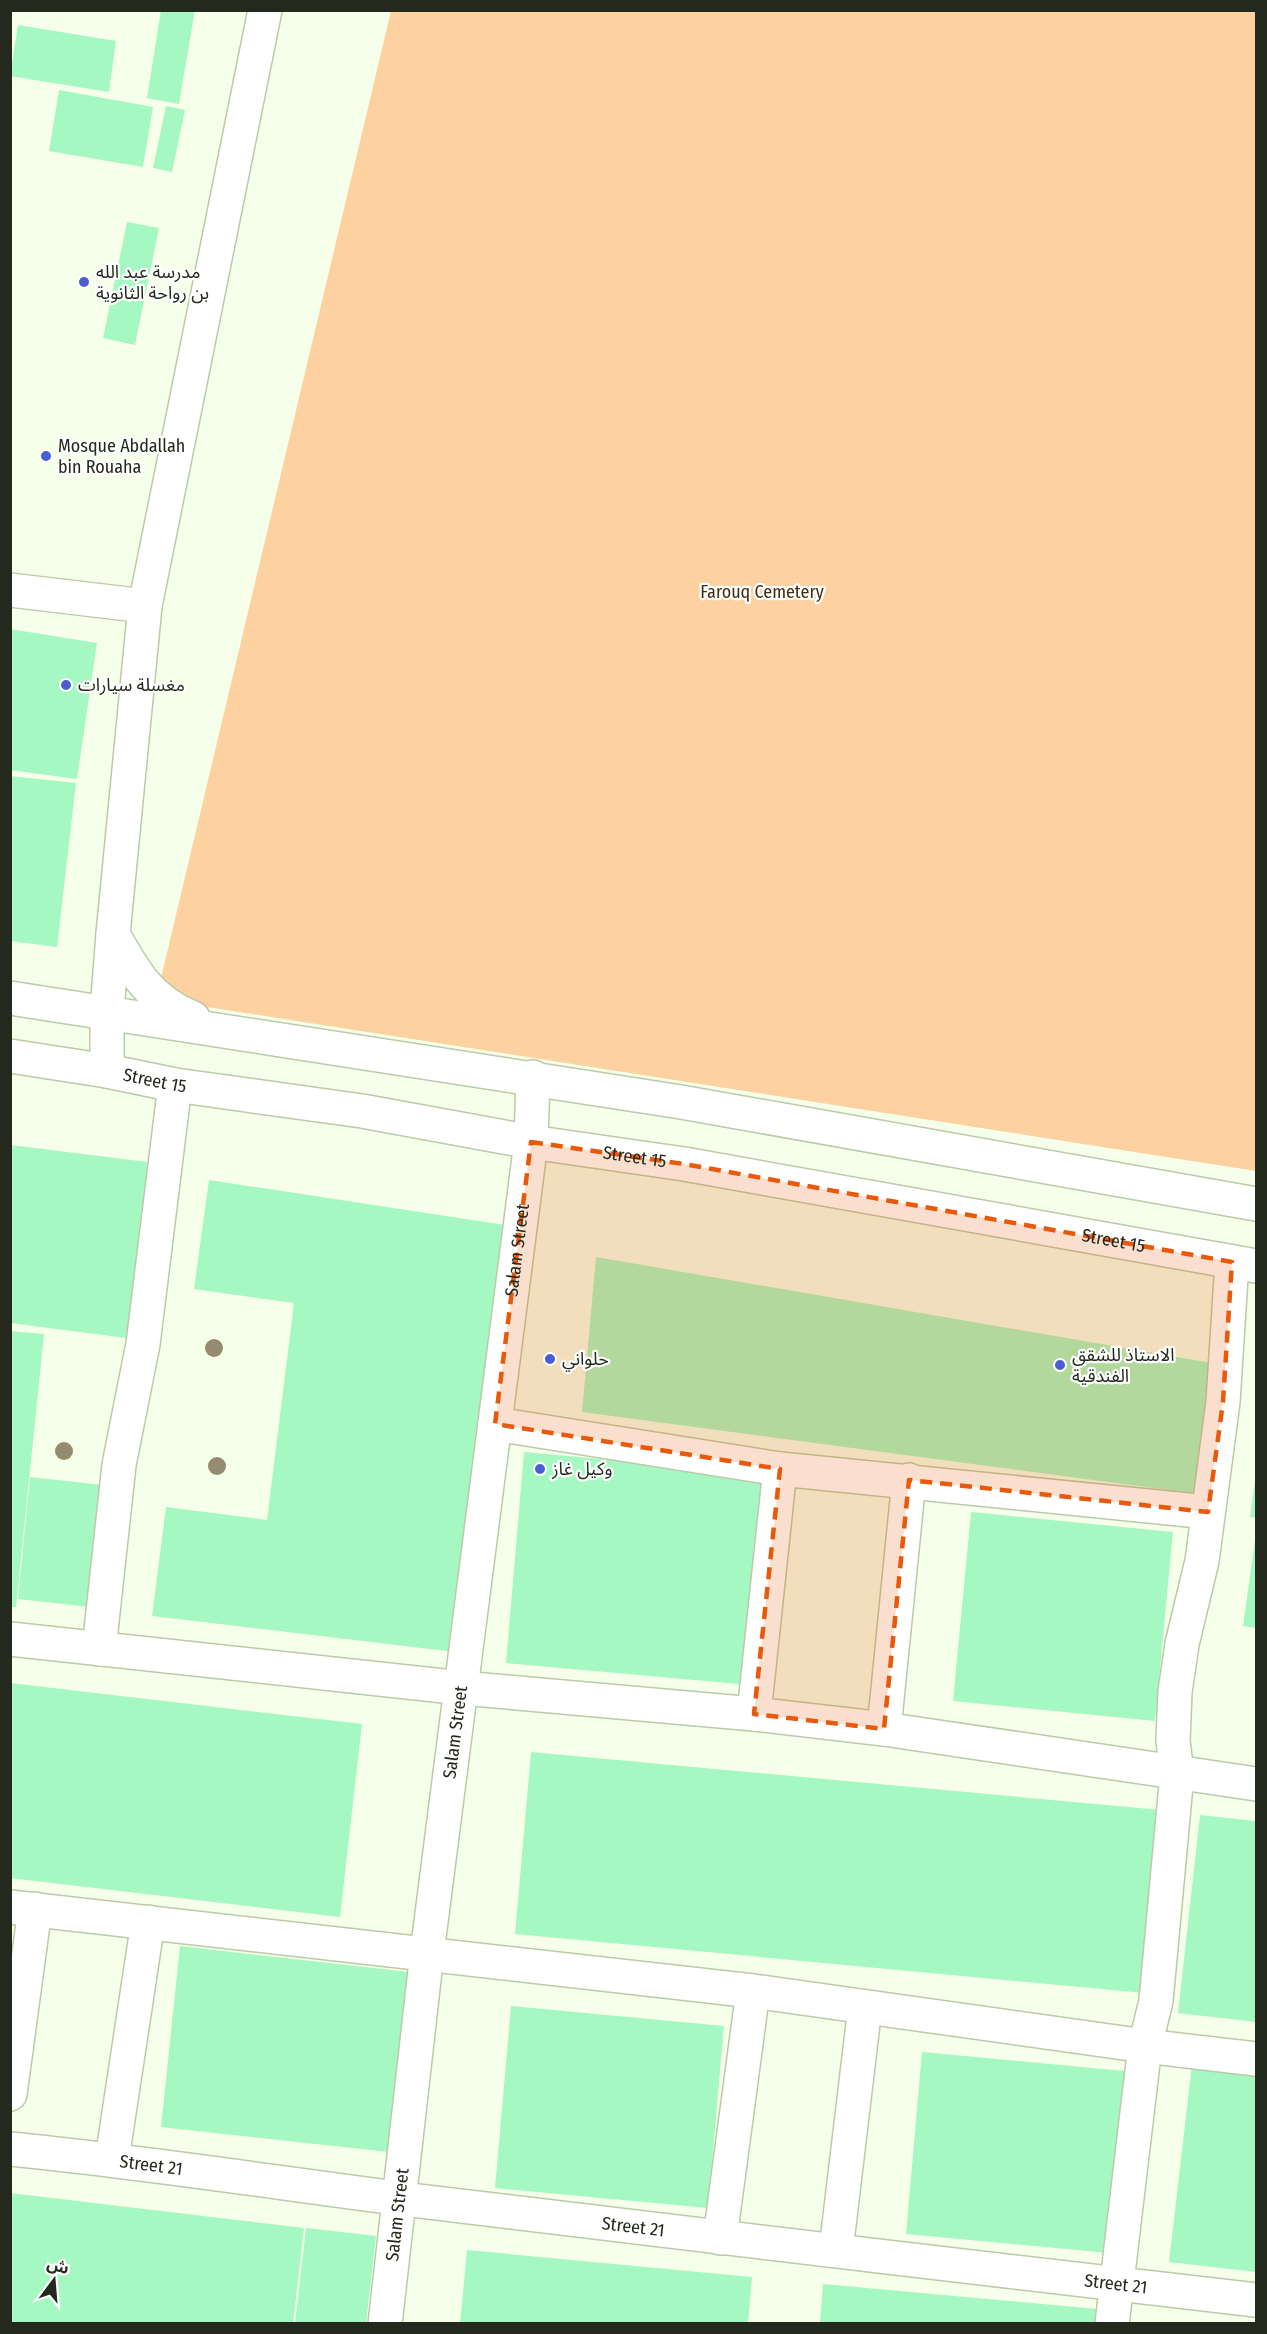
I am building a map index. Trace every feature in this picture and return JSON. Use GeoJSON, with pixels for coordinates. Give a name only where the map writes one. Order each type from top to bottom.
{"type":"FeatureCollection","features":[{"type":"Feature","properties":{"kind":"street"},"geometry":{"type":"LineString","coordinates":[[107,1071],[107,1011],[112,934],[145,606],[265,10]]}},
{"type":"Feature","properties":{"kind":"street"},"geometry":{"type":"LineString","coordinates":[[10,590],[145,606]]}},
{"type":"Feature","properties":{"kind":"street"},"geometry":{"type":"LineString","coordinates":[[112,934],[137,976],[153,994],[179,1013],[223,1030]]}},
{"type":"Feature","properties":{"kind":"street"},"geometry":{"type":"LineString","coordinates":[[10,998],[533,1077],[1257,1204]]}},
{"type":"Feature","properties":{"kind":"street","name":"Street 15"},"geometry":{"type":"LineString","coordinates":[[10,1056],[107,1071],[175,1085],[362,1111],[531,1142],[684,1164],[1244,1264]]}},
{"type":"Feature","properties":{"kind":"street","name":"Salam Street"},"geometry":{"type":"LineString","coordinates":[[385,2324],[427,1953],[531,1142],[533,1077]]}},
{"type":"Feature","properties":{"kind":"street"},"geometry":{"type":"LineString","coordinates":[[99,1649],[119,1465],[143,1344],[175,1085]]}},
{"type":"Feature","properties":{"kind":"street"},"geometry":{"type":"LineString","coordinates":[[1112,2324],[1145,2046],[1156,2001],[1177,1774],[1173,1741],[1175,1692],[1182,1644],[1202,1561],[1244,1264]]}},
{"type":"Feature","properties":{"kind":"street"},"geometry":{"type":"LineString","coordinates":[[495,1424],[780,1469],[909,1480],[1208,1512]]}},
{"type":"Feature","properties":{"kind":"street"},"geometry":{"type":"LineString","coordinates":[[754,1714],[780,1469]]}},
{"type":"Feature","properties":{"kind":"street"},"geometry":{"type":"LineString","coordinates":[[884,1729],[909,1480]]}},
{"type":"Feature","properties":{"kind":"street"},"geometry":{"type":"LineString","coordinates":[[10,1639],[462,1688],[754,1714],[884,1729],[1257,1784]]}},
{"type":"Feature","properties":{"kind":"street"},"geometry":{"type":"LineString","coordinates":[[10,2094],[23,1908],[753,1991],[1145,2046],[1257,2059]]}},
{"type":"Feature","properties":{"kind":"street"},"geometry":{"type":"LineString","coordinates":[[112,2159],[148,1922]]}},
{"type":"Feature","properties":{"kind":"street"},"geometry":{"type":"LineString","coordinates":[[720,2238],[753,1991]]}},
{"type":"Feature","properties":{"kind":"street"},"geometry":{"type":"LineString","coordinates":[[836,2250],[865,2007]]}},
{"type":"Feature","properties":{"kind":"street","name":"Street 21"},"geometry":{"type":"LineString","coordinates":[[10,2149],[112,2159],[400,2199],[720,2238],[1257,2300]]}},
{"type":"Feature","properties":{"kind":"highlighted area"},"geometry":{"type":"Polygon","coordinates":[[[531,1142],[684,1164],[1232,1262],[1223,1402],[1208,1512],[909,1480],[884,1729],[754,1714],[780,1469],[495,1424],[531,1142]]]}},
{"type":"Feature","properties":{"kind":"green space","name":"Farouq Cemetery"},"geometry":{"type":"Polygon","coordinates":[[[391,11],[1256,11],[1256,1171],[156,999],[391,11]]]}},
{"type":"Feature","properties":{"kind":"building"},"geometry":{"type":"Polygon","coordinates":[[[161,10],[195,10],[179,104],[147,98],[161,10]]]}},
{"type":"Feature","properties":{"kind":"building"},"geometry":{"type":"Polygon","coordinates":[[[18,25],[116,41],[109,92],[10,76],[18,25]]]}},
{"type":"Feature","properties":{"kind":"building"},"geometry":{"type":"Polygon","coordinates":[[[59,90],[153,107],[143,167],[49,151],[59,90]]]}},
{"type":"Feature","properties":{"kind":"building"},"geometry":{"type":"Polygon","coordinates":[[[166,106],[185,110],[172,172],[153,168],[166,106]]]}},
{"type":"Feature","properties":{"kind":"building"},"geometry":{"type":"Polygon","coordinates":[[[127,222],[159,228],[135,345],[103,338],[127,222]]]}},
{"type":"Feature","properties":{"kind":"building"},"geometry":{"type":"Polygon","coordinates":[[[10,629],[97,643],[77,779],[10,770],[10,629]]]}},
{"type":"Feature","properties":{"kind":"building"},"geometry":{"type":"Polygon","coordinates":[[[10,776],[76,783],[57,947],[10,941],[10,776]]]}},
{"type":"Feature","properties":{"kind":"building"},"geometry":{"type":"Polygon","coordinates":[[[10,1145],[164,1164],[142,1340],[10,1323],[10,1145]]]}},
{"type":"Feature","properties":{"kind":"building"},"geometry":{"type":"Polygon","coordinates":[[[209,1180],[505,1225],[455,1652],[152,1616],[166,1507],[267,1520],[294,1303],[194,1289],[209,1180]]]}},
{"type":"Feature","properties":{"kind":"building"},"geometry":{"type":"Polygon","coordinates":[[[596,1257],[1223,1365],[1206,1495],[582,1412],[596,1257]]]}},
{"type":"Feature","properties":{"kind":"building"},"geometry":{"type":"Polygon","coordinates":[[[10,1331],[44,1334],[16,1607],[10,1607],[10,1331]]]}},
{"type":"Feature","properties":{"kind":"building"},"geometry":{"type":"Polygon","coordinates":[[[524,1452],[768,1474],[750,1685],[506,1663],[524,1452]]]}},
{"type":"Feature","properties":{"kind":"building"},"geometry":{"type":"Polygon","coordinates":[[[30,1477],[112,1486],[100,1608],[18,1599],[30,1477]]]}},
{"type":"Feature","properties":{"kind":"building"},"geometry":{"type":"Polygon","coordinates":[[[1256,1481],[1256,1518],[1250,1517],[1256,1481]]]}},
{"type":"Feature","properties":{"kind":"building"},"geometry":{"type":"Polygon","coordinates":[[[971,1512],[1173,1532],[1155,1721],[953,1701],[971,1512]]]}},
{"type":"Feature","properties":{"kind":"building"},"geometry":{"type":"Polygon","coordinates":[[[1256,1540],[1256,1628],[1243,1626],[1256,1540]]]}},
{"type":"Feature","properties":{"kind":"building"},"geometry":{"type":"Polygon","coordinates":[[[10,1683],[362,1724],[340,1917],[10,1878],[10,1683]]]}},
{"type":"Feature","properties":{"kind":"building"},"geometry":{"type":"Polygon","coordinates":[[[531,1752],[1172,1811],[1155,1994],[515,1934],[531,1752]]]}},
{"type":"Feature","properties":{"kind":"building"},"geometry":{"type":"Polygon","coordinates":[[[1200,1815],[1256,1821],[1256,2022],[1178,2013],[1200,1815]]]}},
{"type":"Feature","properties":{"kind":"building"},"geometry":{"type":"Polygon","coordinates":[[[180,1946],[409,1972],[389,2152],[161,2127],[180,1946]]]}},
{"type":"Feature","properties":{"kind":"building"},"geometry":{"type":"Polygon","coordinates":[[[511,2006],[724,2026],[708,2208],[495,2188],[511,2006]]]}},
{"type":"Feature","properties":{"kind":"building"},"geometry":{"type":"Polygon","coordinates":[[[922,2052],[1135,2072],[1119,2254],[906,2234],[922,2052]]]}},
{"type":"Feature","properties":{"kind":"building"},"geometry":{"type":"Polygon","coordinates":[[[1192,2064],[1256,2071],[1256,2272],[1169,2262],[1192,2064]]]}},
{"type":"Feature","properties":{"kind":"building"},"geometry":{"type":"Polygon","coordinates":[[[10,2193],[304,2228],[293,2324],[10,2324],[10,2193]]]}},
{"type":"Feature","properties":{"kind":"building"},"geometry":{"type":"Polygon","coordinates":[[[306,2228],[376,2236],[366,2324],[295,2324],[306,2228]]]}},
{"type":"Feature","properties":{"kind":"building"},"geometry":{"type":"Polygon","coordinates":[[[467,2250],[752,2277],[748,2324],[460,2324],[467,2250]]]}},
{"type":"Feature","properties":{"kind":"building"},"geometry":{"type":"Polygon","coordinates":[[[823,2284],[1108,2310],[1107,2324],[820,2324],[823,2284]]]}},
{"type":"Feature","properties":{"kind":"place","name":"مدرسة عبد الله بن رواحة الثانوية"},"geometry":{"type":"Point","coordinates":[84,282]}},
{"type":"Feature","properties":{"kind":"place","name":"Mosque Abdallah bin Rouaha"},"geometry":{"type":"Point","coordinates":[46,456]}},
{"type":"Feature","properties":{"kind":"place","name":"مغسلة سيارات"},"geometry":{"type":"Point","coordinates":[66,685]}},
{"type":"Feature","properties":{"kind":"place","name":"حلواني"},"geometry":{"type":"Point","coordinates":[550,1359]}},
{"type":"Feature","properties":{"kind":"place","name":"الاستاذ للشقق الفندقية"},"geometry":{"type":"Point","coordinates":[1060,1365]}},
{"type":"Feature","properties":{"kind":"place","name":"وكيل غاز"},"geometry":{"type":"Point","coordinates":[540,1469]}}]}
